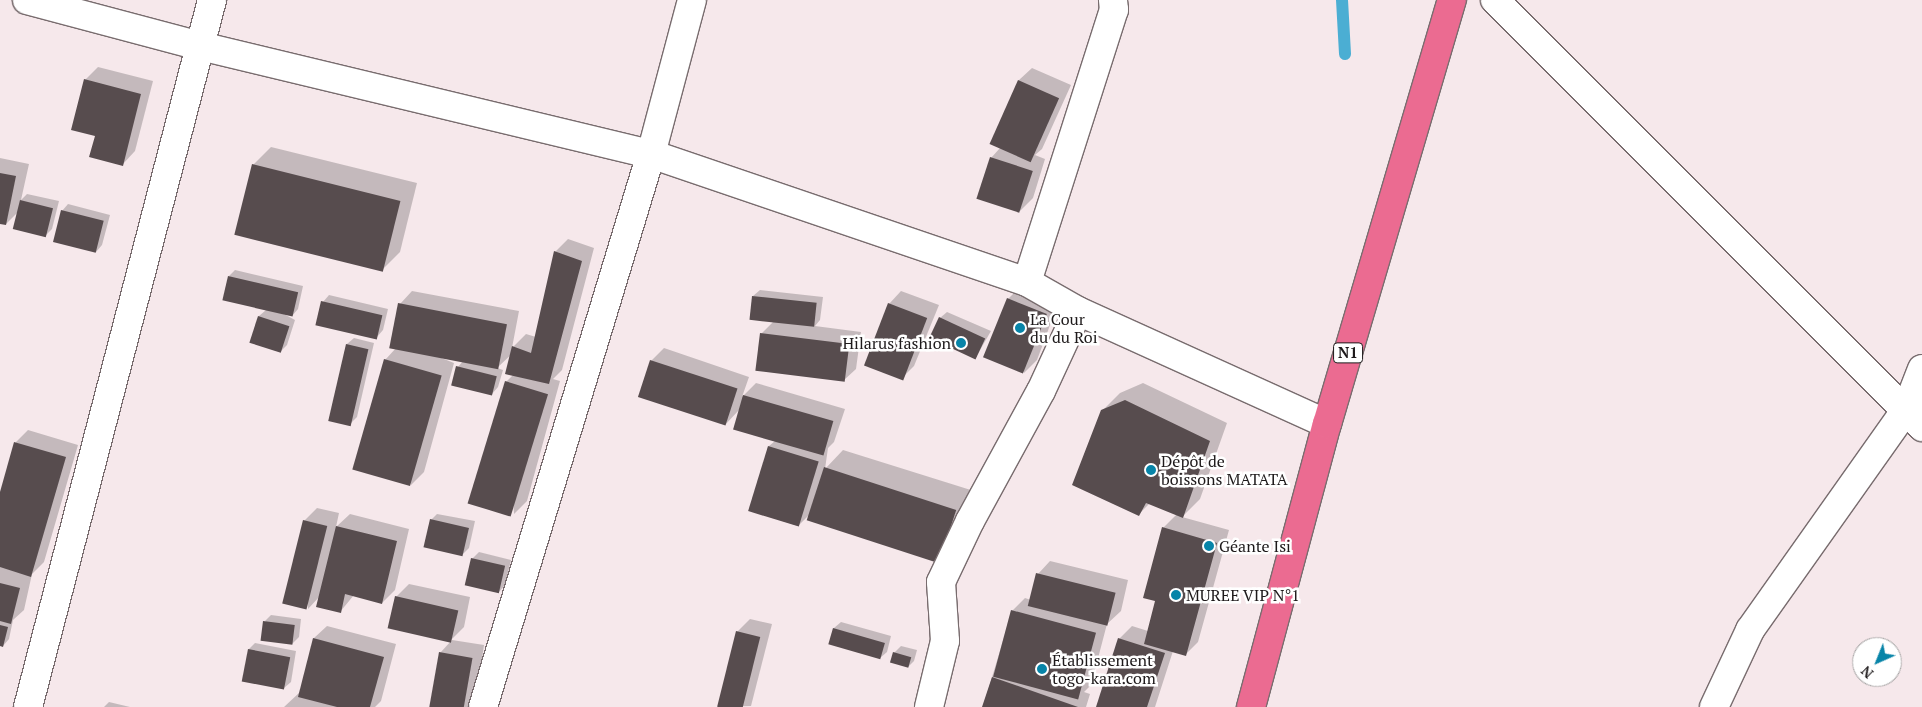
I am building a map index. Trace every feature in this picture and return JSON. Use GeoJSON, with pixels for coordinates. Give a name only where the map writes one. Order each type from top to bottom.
{"type":"FeatureCollection","features":[{"type":"Feature","properties":{"kind":"highway","name":"N1"},"geometry":{"type":"LineString","coordinates":[[1251,707],[1327,424],[1452,0]]}},
{"type":"Feature","properties":{"kind":"street"},"geometry":{"type":"LineString","coordinates":[[26,0],[200,46],[651,154],[1027,282],[1078,311],[1327,424]]}},
{"type":"Feature","properties":{"kind":"street"},"geometry":{"type":"LineString","coordinates":[[28,707],[212,0]]}},
{"type":"Feature","properties":{"kind":"street"},"geometry":{"type":"LineString","coordinates":[[484,707],[651,154],[692,0]]}},
{"type":"Feature","properties":{"kind":"street"},"geometry":{"type":"LineString","coordinates":[[1027,282],[1114,10],[1113,0]]}},
{"type":"Feature","properties":{"kind":"street"},"geometry":{"type":"LineString","coordinates":[[1495,0],[1914,419]]}},
{"type":"Feature","properties":{"kind":"street"},"geometry":{"type":"LineString","coordinates":[[929,707],[945,641],[941,582],[970,521],[1041,391],[1078,311]]}},
{"type":"Feature","properties":{"kind":"street"},"geometry":{"type":"LineString","coordinates":[[1714,707],[1750,630],[1914,419],[1922,369]]}},
{"type":"Feature","properties":{"kind":"building"},"geometry":{"type":"Polygon","coordinates":[[[84,79],[141,94],[123,166],[89,157],[95,136],[71,130],[84,79]]]}},
{"type":"Feature","properties":{"kind":"building"},"geometry":{"type":"Polygon","coordinates":[[[1018,80],[1059,98],[1031,162],[990,144],[1018,80]]]}},
{"type":"Feature","properties":{"kind":"building"},"geometry":{"type":"Polygon","coordinates":[[[990,157],[1033,171],[1019,213],[976,199],[990,157]]]}},
{"type":"Feature","properties":{"kind":"building"},"geometry":{"type":"Polygon","coordinates":[[[252,164],[400,201],[383,272],[234,235],[252,164]]]}},
{"type":"Feature","properties":{"kind":"building"},"geometry":{"type":"Polygon","coordinates":[[[0,173],[16,176],[6,225],[0,224],[0,173]]]}},
{"type":"Feature","properties":{"kind":"building"},"geometry":{"type":"Polygon","coordinates":[[[20,200],[53,208],[46,237],[13,229],[20,200]]]}},
{"type":"Feature","properties":{"kind":"building"},"geometry":{"type":"Polygon","coordinates":[[[61,210],[104,221],[96,253],[53,242],[61,210]]]}},
{"type":"Feature","properties":{"kind":"building"},"geometry":{"type":"Polygon","coordinates":[[[554,251],[582,261],[549,384],[505,374],[512,346],[531,353],[554,251]]]}},
{"type":"Feature","properties":{"kind":"building"},"geometry":{"type":"Polygon","coordinates":[[[228,276],[298,292],[293,317],[222,300],[228,276]]]}},
{"type":"Feature","properties":{"kind":"building"},"geometry":{"type":"Polygon","coordinates":[[[752,296],[817,303],[814,327],[749,320],[752,296]]]}},
{"type":"Feature","properties":{"kind":"building"},"geometry":{"type":"Polygon","coordinates":[[[1007,298],[1047,314],[1023,373],[983,357],[1007,298]]]}},
{"type":"Feature","properties":{"kind":"building"},"geometry":{"type":"Polygon","coordinates":[[[321,301],[382,315],[377,340],[315,325],[321,301]]]}},
{"type":"Feature","properties":{"kind":"building"},"geometry":{"type":"Polygon","coordinates":[[[398,303],[507,324],[498,369],[389,348],[398,303]]]}},
{"type":"Feature","properties":{"kind":"building"},"geometry":{"type":"Polygon","coordinates":[[[888,303],[927,318],[903,381],[864,366],[888,303]]]}},
{"type":"Feature","properties":{"kind":"building"},"geometry":{"type":"Polygon","coordinates":[[[258,316],[289,326],[281,353],[249,343],[258,316]]]}},
{"type":"Feature","properties":{"kind":"building"},"geometry":{"type":"Polygon","coordinates":[[[939,317],[985,339],[976,359],[929,338],[939,317]]]}},
{"type":"Feature","properties":{"kind":"building"},"geometry":{"type":"Polygon","coordinates":[[[760,333],[849,344],[845,382],[755,371],[760,333]]]}},
{"type":"Feature","properties":{"kind":"building"},"geometry":{"type":"Polygon","coordinates":[[[346,344],[368,349],[351,426],[328,421],[346,344]]]}},
{"type":"Feature","properties":{"kind":"building"},"geometry":{"type":"Polygon","coordinates":[[[384,359],[442,376],[410,486],[352,470],[384,359]]]}},
{"type":"Feature","properties":{"kind":"building"},"geometry":{"type":"Polygon","coordinates":[[[650,360],[737,388],[725,426],[638,397],[650,360]]]}},
{"type":"Feature","properties":{"kind":"building"},"geometry":{"type":"Polygon","coordinates":[[[456,366],[497,376],[492,396],[451,385],[456,366]]]}},
{"type":"Feature","properties":{"kind":"building"},"geometry":{"type":"Polygon","coordinates":[[[505,381],[548,394],[511,517],[468,503],[505,381]]]}},
{"type":"Feature","properties":{"kind":"building"},"geometry":{"type":"Polygon","coordinates":[[[743,395],[833,421],[823,456],[733,430],[743,395]]]}},
{"type":"Feature","properties":{"kind":"building"},"geometry":{"type":"Polygon","coordinates":[[[1125,400],[1210,441],[1183,518],[1146,503],[1139,516],[1072,485],[1101,410],[1125,400]]]}},
{"type":"Feature","properties":{"kind":"building"},"geometry":{"type":"Polygon","coordinates":[[[14,442],[66,457],[31,577],[0,567],[0,492],[14,442]]]}},
{"type":"Feature","properties":{"kind":"building"},"geometry":{"type":"Polygon","coordinates":[[[768,446],[819,461],[799,527],[748,511],[768,446]]]}},
{"type":"Feature","properties":{"kind":"building"},"geometry":{"type":"Polygon","coordinates":[[[824,467],[956,510],[939,563],[807,520],[824,467]]]}},
{"type":"Feature","properties":{"kind":"building"},"geometry":{"type":"Polygon","coordinates":[[[430,519],[469,528],[462,556],[423,547],[430,519]]]}},
{"type":"Feature","properties":{"kind":"building"},"geometry":{"type":"Polygon","coordinates":[[[303,520],[327,526],[306,609],[282,603],[303,520]]]}},
{"type":"Feature","properties":{"kind":"building"},"geometry":{"type":"Polygon","coordinates":[[[336,526],[397,541],[382,604],[345,594],[341,613],[316,607],[336,526]]]}},
{"type":"Feature","properties":{"kind":"building"},"geometry":{"type":"Polygon","coordinates":[[[1162,527],[1217,543],[1186,656],[1144,644],[1155,601],[1143,598],[1162,527]]]}},
{"type":"Feature","properties":{"kind":"building"},"geometry":{"type":"Polygon","coordinates":[[[471,558],[505,566],[499,593],[465,585],[471,558]]]}},
{"type":"Feature","properties":{"kind":"building"},"geometry":{"type":"Polygon","coordinates":[[[1036,573],[1116,593],[1107,626],[1028,606],[1036,573]]]}},
{"type":"Feature","properties":{"kind":"building"},"geometry":{"type":"Polygon","coordinates":[[[0,583],[20,588],[11,624],[0,621],[0,583]]]}},
{"type":"Feature","properties":{"kind":"building"},"geometry":{"type":"Polygon","coordinates":[[[395,596],[458,611],[451,643],[388,628],[395,596]]]}},
{"type":"Feature","properties":{"kind":"building"},"geometry":{"type":"Polygon","coordinates":[[[1011,610],[1096,633],[1078,699],[993,677],[1011,610]]]}},
{"type":"Feature","properties":{"kind":"building"},"geometry":{"type":"Polygon","coordinates":[[[263,621],[295,625],[292,645],[261,641],[263,621]]]}},
{"type":"Feature","properties":{"kind":"building"},"geometry":{"type":"Polygon","coordinates":[[[0,625],[8,627],[3,647],[0,646],[0,625]]]}},
{"type":"Feature","properties":{"kind":"building"},"geometry":{"type":"Polygon","coordinates":[[[833,628],[885,643],[880,659],[828,644],[833,628]]]}},
{"type":"Feature","properties":{"kind":"building"},"geometry":{"type":"Polygon","coordinates":[[[736,631],[760,637],[743,707],[717,707],[736,631]]]}},
{"type":"Feature","properties":{"kind":"building"},"geometry":{"type":"Polygon","coordinates":[[[313,638],[384,657],[370,707],[337,707],[298,697],[313,638]]]}},
{"type":"Feature","properties":{"kind":"building"},"geometry":{"type":"Polygon","coordinates":[[[1118,638],[1165,653],[1147,707],[1096,707],[1118,638]]]}},
{"type":"Feature","properties":{"kind":"building"},"geometry":{"type":"Polygon","coordinates":[[[248,649],[290,657],[284,690],[242,681],[248,649]]]}},
{"type":"Feature","properties":{"kind":"building"},"geometry":{"type":"Polygon","coordinates":[[[439,652],[472,658],[464,707],[429,707],[439,652]]]}},
{"type":"Feature","properties":{"kind":"building"},"geometry":{"type":"Polygon","coordinates":[[[893,652],[911,657],[908,668],[890,663],[893,652]]]}},
{"type":"Feature","properties":{"kind":"building"},"geometry":{"type":"Polygon","coordinates":[[[992,677],[1078,707],[982,707],[992,677]]]}},
{"type":"Feature","properties":{"kind":"waterway"},"geometry":{"type":"LineString","coordinates":[[1342,0],[1345,54]]}},
{"type":"Feature","properties":{"kind":"place","name":"La Cour du du Roi"},"geometry":{"type":"Point","coordinates":[1020,328]}},
{"type":"Feature","properties":{"kind":"place","name":"Hilarus fashion"},"geometry":{"type":"Point","coordinates":[961,343]}},
{"type":"Feature","properties":{"kind":"place","name":"Dépôt de boissons MATATA"},"geometry":{"type":"Point","coordinates":[1151,470]}},
{"type":"Feature","properties":{"kind":"place","name":"Géante Isi"},"geometry":{"type":"Point","coordinates":[1209,546]}},
{"type":"Feature","properties":{"kind":"place","name":"MUREE VIP N°1"},"geometry":{"type":"Point","coordinates":[1176,595]}},
{"type":"Feature","properties":{"kind":"place","name":"Établissement togo-kara.com"},"geometry":{"type":"Point","coordinates":[1042,669]}}]}
